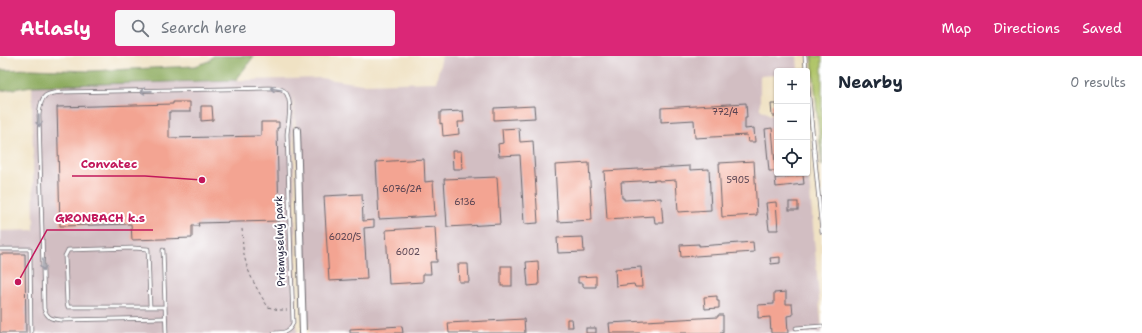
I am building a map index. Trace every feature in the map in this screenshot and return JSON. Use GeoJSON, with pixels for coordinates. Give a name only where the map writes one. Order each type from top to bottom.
{"type":"FeatureCollection","features":[{"type":"Feature","properties":{"kind":"street","name":"Priemyselný park"},"geometry":{"type":"LineString","coordinates":[[296,130],[303,333]]}},
{"type":"Feature","properties":{"kind":"lane"},"geometry":{"type":"LineString","coordinates":[[805,56],[806,68]]}},
{"type":"Feature","properties":{"kind":"lane","name":"Priemyselný park"},"geometry":{"type":"LineString","coordinates":[[165,318],[62,320],[53,319],[47,316],[44,309],[39,115],[42,98],[47,93],[280,89],[288,96],[290,109],[287,134],[292,323],[288,330],[274,333]]}},
{"type":"Feature","properties":{"kind":"lane"},"geometry":{"type":"LineString","coordinates":[[810,104],[822,232]]}},
{"type":"Feature","properties":{"kind":"lane"},"geometry":{"type":"LineString","coordinates":[[0,249],[30,249],[31,333]]}},
{"type":"Feature","properties":{"kind":"lane"},"geometry":{"type":"LineString","coordinates":[[150,306],[148,249],[68,250],[65,256],[68,307],[165,307]]}},
{"type":"Feature","properties":{"kind":"lane"},"geometry":{"type":"LineString","coordinates":[[163,250],[166,333]]}},
{"type":"Feature","properties":{"kind":"lane"},"geometry":{"type":"LineString","coordinates":[[796,328],[822,326]]}},
{"type":"Feature","properties":{"kind":"path"},"geometry":{"type":"LineString","coordinates":[[242,229],[244,255],[250,274],[268,307],[279,310],[292,309]]}},
{"type":"Feature","properties":{"kind":"shaded area"},"geometry":{"type":"Polygon","coordinates":[[[442,56],[797,56],[798,68],[774,68],[774,75],[760,76],[760,109],[774,116],[774,176],[809,176],[822,333],[309,333],[293,91],[297,333],[0,333],[0,231],[34,230],[32,86],[320,78],[362,84],[436,82],[442,56]]]}},
{"type":"Feature","properties":{"kind":"green space"},"geometry":{"type":"Polygon","coordinates":[[[213,56],[254,56],[236,80],[32,86],[0,91],[0,70],[31,69],[90,71],[195,66],[209,61],[213,56]]]}},
{"type":"Feature","properties":{"kind":"green space"},"geometry":{"type":"Polygon","coordinates":[[[812,56],[822,56],[822,166],[812,56]]]}},
{"type":"Feature","properties":{"kind":"building"},"geometry":{"type":"Polygon","coordinates":[[[173,102],[190,102],[190,112],[169,112],[169,138],[261,136],[261,122],[279,122],[279,128],[277,128],[279,221],[198,223],[199,226],[192,226],[192,238],[132,240],[131,224],[60,226],[57,107],[173,104],[173,102]]]}},
{"type":"Feature","properties":{"kind":"building"},"geometry":{"type":"Polygon","coordinates":[[[746,103],[747,118],[745,118],[745,129],[754,128],[755,142],[748,142],[747,135],[695,138],[694,120],[661,122],[661,108],[746,103]]]}},
{"type":"Feature","properties":{"kind":"building"},"geometry":{"type":"Polygon","coordinates":[[[771,104],[774,104],[774,116],[772,116],[771,104]]]}},
{"type":"Feature","properties":{"kind":"building"},"geometry":{"type":"Polygon","coordinates":[[[201,106],[212,106],[213,120],[201,121],[201,106]]]}},
{"type":"Feature","properties":{"kind":"building"},"geometry":{"type":"Polygon","coordinates":[[[534,106],[535,118],[494,120],[494,108],[534,106]]]}},
{"type":"Feature","properties":{"kind":"building"},"geometry":{"type":"Polygon","coordinates":[[[463,111],[464,122],[458,122],[459,134],[443,136],[442,123],[440,124],[440,112],[463,111]]]}},
{"type":"Feature","properties":{"kind":"building"},"geometry":{"type":"Polygon","coordinates":[[[519,128],[520,142],[533,141],[538,223],[524,224],[520,155],[499,156],[498,144],[503,143],[502,129],[519,128]]]}},
{"type":"Feature","properties":{"kind":"building"},"geometry":{"type":"Polygon","coordinates":[[[772,128],[774,171],[769,171],[765,129],[772,128]]]}},
{"type":"Feature","properties":{"kind":"building"},"geometry":{"type":"Polygon","coordinates":[[[452,151],[461,151],[462,169],[453,169],[452,151]]]}},
{"type":"Feature","properties":{"kind":"building"},"geometry":{"type":"Polygon","coordinates":[[[424,159],[425,182],[433,181],[435,216],[379,219],[376,162],[424,159]]]}},
{"type":"Feature","properties":{"kind":"building"},"geometry":{"type":"Polygon","coordinates":[[[754,161],[757,215],[722,217],[719,163],[754,161]]]}},
{"type":"Feature","properties":{"kind":"building"},"geometry":{"type":"Polygon","coordinates":[[[589,163],[592,220],[558,222],[555,165],[589,163]]]}},
{"type":"Feature","properties":{"kind":"building"},"geometry":{"type":"Polygon","coordinates":[[[690,166],[690,170],[709,169],[711,210],[678,212],[676,180],[621,182],[622,198],[624,198],[624,200],[661,198],[663,223],[655,223],[654,216],[607,219],[604,171],[690,166]]]}},
{"type":"Feature","properties":{"kind":"building"},"geometry":{"type":"Polygon","coordinates":[[[803,176],[804,184],[776,187],[775,178],[803,176]]]}},
{"type":"Feature","properties":{"kind":"building"},"geometry":{"type":"Polygon","coordinates":[[[497,177],[500,224],[447,227],[444,179],[497,177]]]}},
{"type":"Feature","properties":{"kind":"building"},"geometry":{"type":"Polygon","coordinates":[[[362,194],[363,221],[374,220],[374,227],[364,228],[367,279],[329,281],[324,196],[362,194]]]}},
{"type":"Feature","properties":{"kind":"building"},"geometry":{"type":"Polygon","coordinates":[[[776,202],[778,230],[769,230],[766,203],[776,202]]]}},
{"type":"Feature","properties":{"kind":"building"},"geometry":{"type":"Polygon","coordinates":[[[789,202],[798,202],[798,210],[789,210],[789,202]]]}},
{"type":"Feature","properties":{"kind":"building"},"geometry":{"type":"Polygon","coordinates":[[[435,227],[437,262],[430,262],[431,274],[423,274],[423,282],[389,284],[386,230],[435,227]]]}},
{"type":"Feature","properties":{"kind":"building"},"geometry":{"type":"Polygon","coordinates":[[[583,237],[584,252],[558,253],[557,238],[583,237]]]}},
{"type":"Feature","properties":{"kind":"building"},"geometry":{"type":"Polygon","coordinates":[[[753,242],[754,252],[681,257],[680,245],[699,244],[699,246],[753,242]]]}},
{"type":"Feature","properties":{"kind":"building"},"geometry":{"type":"Polygon","coordinates":[[[0,254],[25,254],[26,333],[0,333],[0,254]]]}},
{"type":"Feature","properties":{"kind":"building"},"geometry":{"type":"Polygon","coordinates":[[[780,257],[780,263],[771,264],[770,258],[780,257]]]}},
{"type":"Feature","properties":{"kind":"building"},"geometry":{"type":"Polygon","coordinates":[[[538,261],[539,285],[528,286],[526,262],[538,261]]]}},
{"type":"Feature","properties":{"kind":"building"},"geometry":{"type":"Polygon","coordinates":[[[458,264],[468,264],[469,282],[459,282],[458,264]]]}},
{"type":"Feature","properties":{"kind":"building"},"geometry":{"type":"Polygon","coordinates":[[[501,266],[512,266],[512,286],[501,286],[501,266]]]}},
{"type":"Feature","properties":{"kind":"building"},"geometry":{"type":"Polygon","coordinates":[[[641,267],[642,287],[635,287],[634,284],[616,286],[615,269],[641,267]]]}},
{"type":"Feature","properties":{"kind":"building"},"geometry":{"type":"Polygon","coordinates":[[[596,276],[596,287],[583,287],[583,283],[578,283],[578,277],[596,276]]]}},
{"type":"Feature","properties":{"kind":"building"},"geometry":{"type":"Polygon","coordinates":[[[786,292],[786,304],[792,304],[793,315],[787,316],[788,333],[771,333],[770,317],[758,318],[758,305],[774,304],[774,293],[786,292]]]}},
{"type":"Feature","properties":{"kind":"building"},"geometry":{"type":"Polygon","coordinates":[[[717,296],[719,308],[705,309],[704,297],[717,296]]]}},
{"type":"Feature","properties":{"kind":"building"},"geometry":{"type":"Polygon","coordinates":[[[718,315],[723,315],[723,333],[610,333],[609,323],[718,317],[718,315]]]}},
{"type":"Feature","properties":{"kind":"building"},"geometry":{"type":"Polygon","coordinates":[[[524,319],[525,333],[449,333],[448,323],[524,319]]]}},
{"type":"Feature","properties":{"kind":"building"},"geometry":{"type":"Polygon","coordinates":[[[567,319],[572,319],[573,327],[567,327],[567,319]]]}},
{"type":"Feature","properties":{"kind":"building"},"geometry":{"type":"Polygon","coordinates":[[[402,326],[403,333],[350,333],[350,329],[402,326]]]}},
{"type":"Feature","properties":{"kind":"building"},"geometry":{"type":"Polygon","coordinates":[[[586,328],[596,328],[596,333],[586,333],[586,328]]]}},
{"type":"Feature","properties":{"kind":"place","name":"Convatec"},"geometry":{"type":"Point","coordinates":[202,180]}},
{"type":"Feature","properties":{"kind":"place","name":"GRONBACH k.s"},"geometry":{"type":"Point","coordinates":[18,282]}}]}
